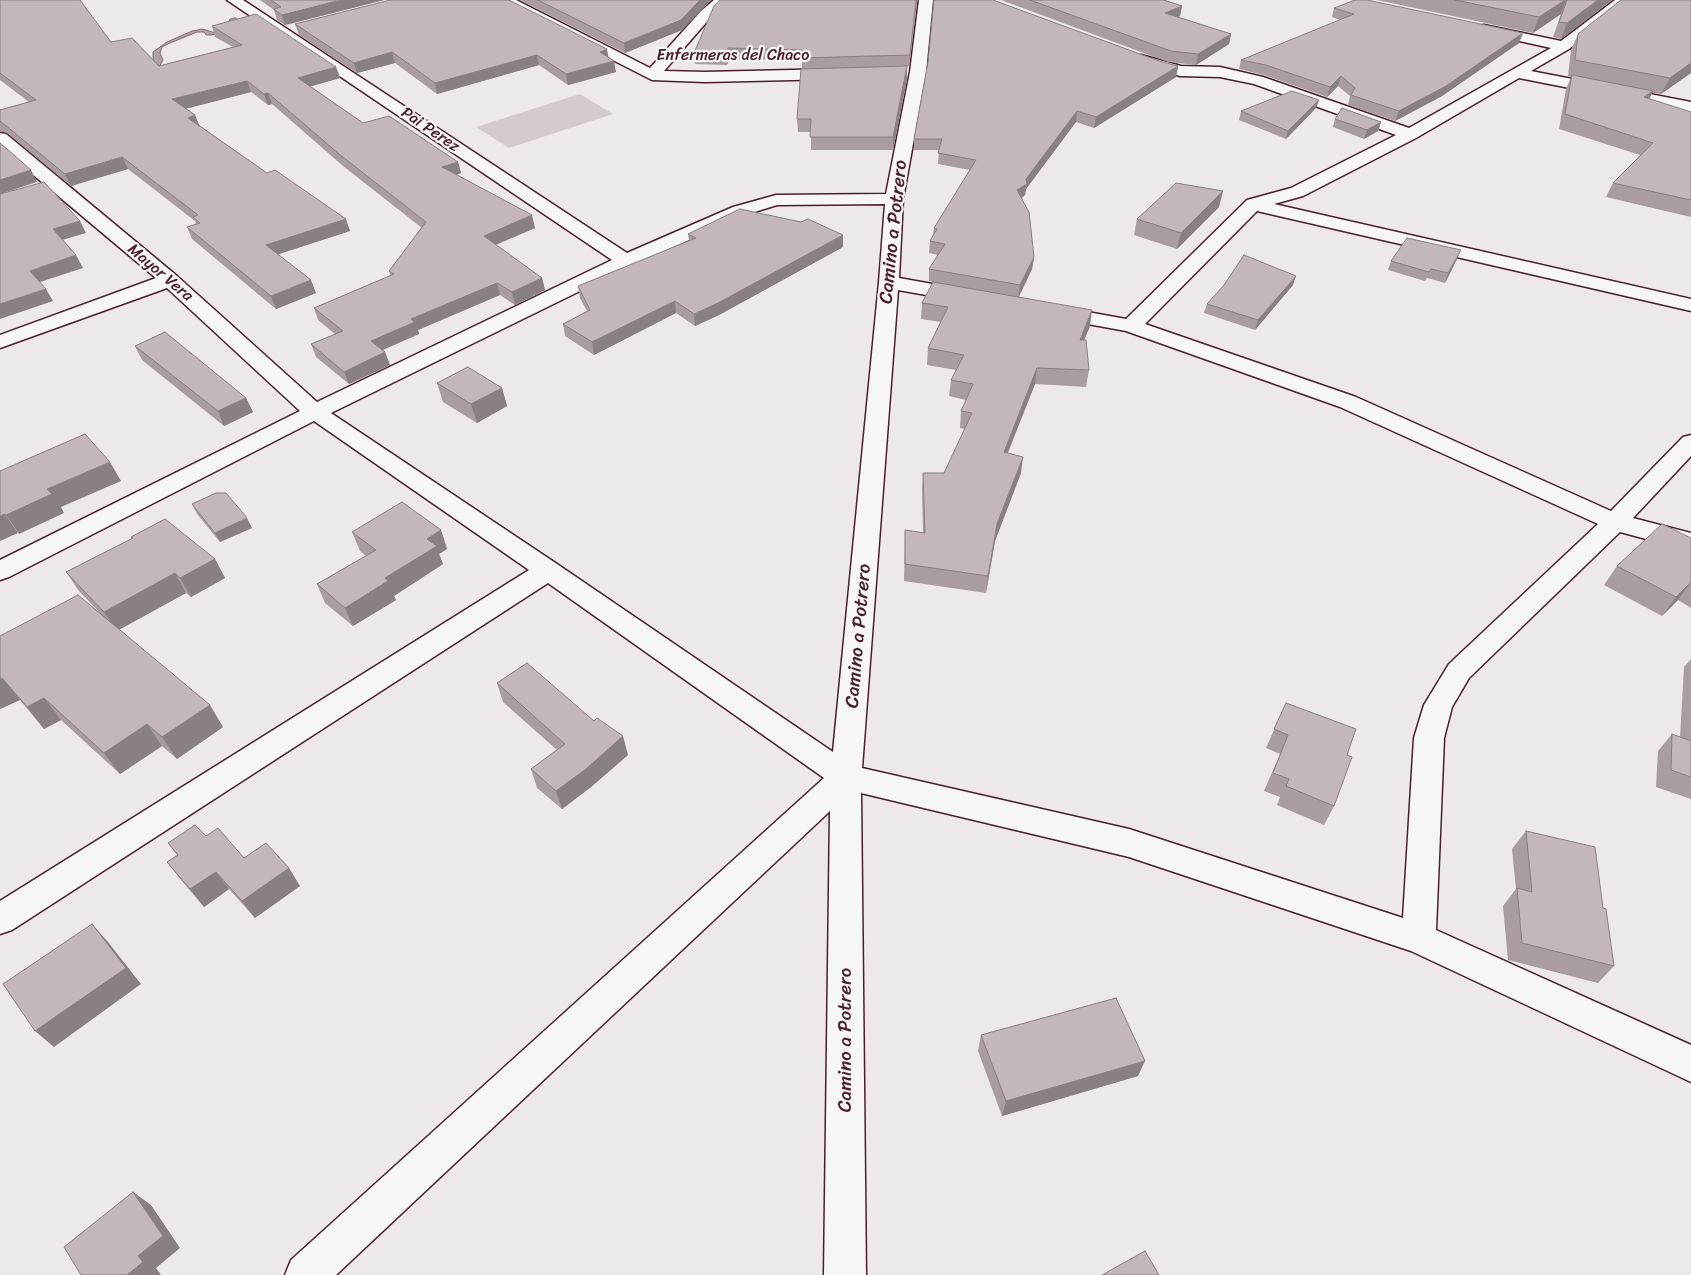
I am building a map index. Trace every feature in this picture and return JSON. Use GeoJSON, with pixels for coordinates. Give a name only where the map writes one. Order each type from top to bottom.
{"type":"FeatureCollection","features":[{"type":"Feature","properties":{"kind":"street","name":"Enfermeras del Chaco"},"geometry":{"type":"LineString","coordinates":[[506,0],[652,75],[705,77],[850,73]]}},
{"type":"Feature","properties":{"kind":"street"},"geometry":{"type":"LineString","coordinates":[[652,75],[706,14],[722,0]]}},
{"type":"Feature","properties":{"kind":"street","name":"Camino a Potrero"},"geometry":{"type":"LineString","coordinates":[[845,1275],[846,777],[889,282],[894,199],[908,72],[926,0]]}},
{"type":"Feature","properties":{"kind":"street"},"geometry":{"type":"LineString","coordinates":[[1132,326],[1252,204],[1297,192],[1410,134],[1564,46],[1624,0]]}},
{"type":"Feature","properties":{"kind":"street","name":"Pai Perez"},"geometry":{"type":"LineString","coordinates":[[244,7],[626,261]]}},
{"type":"Feature","properties":{"kind":"street"},"geometry":{"type":"LineString","coordinates":[[1468,25],[1564,46]]}},
{"type":"Feature","properties":{"kind":"street"},"geometry":{"type":"LineString","coordinates":[[283,32],[302,27]]}},
{"type":"Feature","properties":{"kind":"street"},"geometry":{"type":"LineString","coordinates":[[1127,54],[1180,71],[1220,72],[1258,80],[1410,134]]}},
{"type":"Feature","properties":{"kind":"street"},"geometry":{"type":"LineString","coordinates":[[1516,73],[1691,107]]}},
{"type":"Feature","properties":{"kind":"street","name":"Mayor Vera"},"geometry":{"type":"LineString","coordinates":[[0,138],[18,154],[45,188],[170,280],[315,412],[548,570],[846,777]]}},
{"type":"Feature","properties":{"kind":"street"},"geometry":{"type":"LineString","coordinates":[[0,571],[315,412],[626,261],[739,210],[776,200],[894,199]]}},
{"type":"Feature","properties":{"kind":"street"},"geometry":{"type":"LineString","coordinates":[[1252,204],[1691,305]]}},
{"type":"Feature","properties":{"kind":"street"},"geometry":{"type":"LineString","coordinates":[[0,342],[170,280]]}},
{"type":"Feature","properties":{"kind":"street"},"geometry":{"type":"LineString","coordinates":[[889,282],[986,300]]}},
{"type":"Feature","properties":{"kind":"street"},"geometry":{"type":"LineString","coordinates":[[1034,309],[1132,326],[1348,402],[1615,522],[1691,542]]}},
{"type":"Feature","properties":{"kind":"street"},"geometry":{"type":"LineString","coordinates":[[1419,938],[1429,738],[1438,705],[1459,671],[1615,522],[1691,442]]}},
{"type":"Feature","properties":{"kind":"street"},"geometry":{"type":"LineString","coordinates":[[0,919],[548,570]]}},
{"type":"Feature","properties":{"kind":"street"},"geometry":{"type":"LineString","coordinates":[[306,1275],[846,777],[1129,843],[1419,938],[1691,1064]]}},
{"type":"Feature","properties":{"kind":"shaded area"},"geometry":{"type":"Polygon","coordinates":[[[235,18],[239,20],[221,33],[206,35],[204,32],[197,32],[162,47],[160,53],[163,60],[158,69],[153,62],[153,52],[167,42],[192,31],[202,29],[216,33],[227,25],[230,19],[235,18]]]}},
{"type":"Feature","properties":{"kind":"shaded area"},"geometry":{"type":"Polygon","coordinates":[[[580,94],[613,114],[509,148],[476,127],[580,94]]]}},
{"type":"Feature","properties":{"kind":"building"},"geometry":{"type":"Polygon","coordinates":[[[0,0],[80,0],[111,42],[132,38],[159,66],[242,45],[212,26],[256,14],[336,67],[298,78],[363,123],[389,116],[458,162],[442,167],[532,215],[484,236],[542,278],[512,292],[497,283],[411,319],[415,322],[371,341],[385,352],[344,372],[311,344],[343,331],[314,308],[394,274],[389,271],[426,222],[339,154],[268,93],[264,94],[247,81],[172,99],[195,115],[188,118],[267,173],[275,170],[346,219],[266,245],[311,280],[271,296],[187,227],[200,223],[193,217],[198,215],[122,157],[65,174],[0,121],[0,110],[36,100],[0,73],[0,0]]]}},
{"type":"Feature","properties":{"kind":"building"},"geometry":{"type":"Polygon","coordinates":[[[271,0],[341,0],[282,15],[274,9],[281,7],[271,0]]]}},
{"type":"Feature","properties":{"kind":"building"},"geometry":{"type":"Polygon","coordinates":[[[390,0],[509,0],[607,49],[600,52],[614,61],[566,74],[537,55],[435,83],[392,52],[354,63],[295,24],[390,0]]]}},
{"type":"Feature","properties":{"kind":"building"},"geometry":{"type":"Polygon","coordinates":[[[538,0],[700,0],[681,20],[624,43],[538,0]]]}},
{"type":"Feature","properties":{"kind":"building"},"geometry":{"type":"Polygon","coordinates":[[[720,0],[916,0],[910,55],[801,58],[802,50],[728,48],[726,54],[694,53],[714,6],[720,0]]]}},
{"type":"Feature","properties":{"kind":"building"},"geometry":{"type":"Polygon","coordinates":[[[934,0],[993,0],[1159,61],[1178,66],[1096,117],[1077,111],[1026,179],[1027,184],[1017,190],[1029,212],[1034,257],[1020,285],[929,269],[945,244],[930,241],[937,229],[934,228],[976,160],[938,153],[942,139],[914,139],[928,62],[934,0]]]}},
{"type":"Feature","properties":{"kind":"building"},"geometry":{"type":"Polygon","coordinates":[[[1030,0],[1164,0],[1182,6],[1165,13],[1231,34],[1198,54],[1171,51],[1030,0]]]}},
{"type":"Feature","properties":{"kind":"building"},"geometry":{"type":"Polygon","coordinates":[[[1355,0],[1367,0],[1523,33],[1446,86],[1399,111],[1351,95],[1355,88],[1341,76],[1330,87],[1266,65],[1241,60],[1354,14],[1334,8],[1355,0]]]}},
{"type":"Feature","properties":{"kind":"building"},"geometry":{"type":"Polygon","coordinates":[[[1455,0],[1565,0],[1539,17],[1455,0]]]}},
{"type":"Feature","properties":{"kind":"building"},"geometry":{"type":"Polygon","coordinates":[[[1567,0],[1598,0],[1567,23],[1559,22],[1567,0]]]}},
{"type":"Feature","properties":{"kind":"building"},"geometry":{"type":"Polygon","coordinates":[[[1621,0],[1691,0],[1691,63],[1670,78],[1575,60],[1578,34],[1621,0]]]}},
{"type":"Feature","properties":{"kind":"building"},"geometry":{"type":"Polygon","coordinates":[[[907,66],[893,137],[810,137],[811,119],[797,119],[801,69],[907,66]]]}},
{"type":"Feature","properties":{"kind":"building"},"geometry":{"type":"Polygon","coordinates":[[[1572,75],[1653,91],[1644,97],[1691,112],[1691,200],[1613,183],[1653,143],[1565,114],[1572,75]]]}},
{"type":"Feature","properties":{"kind":"building"},"geometry":{"type":"Polygon","coordinates":[[[1292,91],[1319,100],[1288,131],[1241,111],[1292,91]]]}},
{"type":"Feature","properties":{"kind":"building"},"geometry":{"type":"Polygon","coordinates":[[[1342,108],[1381,122],[1367,130],[1335,119],[1342,108]]]}},
{"type":"Feature","properties":{"kind":"building"},"geometry":{"type":"Polygon","coordinates":[[[0,143],[31,170],[0,180],[0,143]]]}},
{"type":"Feature","properties":{"kind":"building"},"geometry":{"type":"Polygon","coordinates":[[[44,182],[80,221],[53,229],[76,255],[30,271],[46,289],[0,304],[0,194],[44,182]]]}},
{"type":"Feature","properties":{"kind":"building"},"geometry":{"type":"Polygon","coordinates":[[[1176,183],[1223,191],[1181,233],[1137,219],[1176,183]]]}},
{"type":"Feature","properties":{"kind":"building"},"geometry":{"type":"Polygon","coordinates":[[[740,209],[801,222],[808,219],[843,235],[718,303],[694,314],[675,301],[592,342],[563,324],[590,310],[578,286],[696,238],[688,234],[740,209]]]}},
{"type":"Feature","properties":{"kind":"building"},"geometry":{"type":"Polygon","coordinates":[[[1407,238],[1461,250],[1448,273],[1431,269],[1429,272],[1391,261],[1407,238]]]}},
{"type":"Feature","properties":{"kind":"building"},"geometry":{"type":"Polygon","coordinates":[[[1244,255],[1296,276],[1258,320],[1207,304],[1224,285],[1244,255]]]}},
{"type":"Feature","properties":{"kind":"building"},"geometry":{"type":"Polygon","coordinates":[[[933,282],[1092,310],[1080,340],[1086,340],[1089,370],[1037,368],[1004,452],[1023,457],[997,524],[988,576],[905,564],[905,530],[925,533],[923,473],[944,473],[972,413],[961,411],[973,384],[951,380],[964,355],[928,348],[948,307],[922,303],[933,282]]]}},
{"type":"Feature","properties":{"kind":"building"},"geometry":{"type":"Polygon","coordinates":[[[165,332],[246,398],[218,411],[135,346],[165,332]]]}},
{"type":"Feature","properties":{"kind":"building"},"geometry":{"type":"Polygon","coordinates":[[[468,367],[502,388],[471,404],[437,383],[468,367]]]}},
{"type":"Feature","properties":{"kind":"building"},"geometry":{"type":"Polygon","coordinates":[[[85,434],[110,462],[47,489],[52,494],[0,516],[0,471],[85,434]]]}},
{"type":"Feature","properties":{"kind":"building"},"geometry":{"type":"Polygon","coordinates":[[[216,493],[226,493],[247,518],[215,533],[192,504],[216,493]]]}},
{"type":"Feature","properties":{"kind":"building"},"geometry":{"type":"Polygon","coordinates":[[[402,502],[441,530],[427,539],[437,546],[385,578],[388,581],[345,608],[317,584],[376,550],[352,532],[402,502]]]}},
{"type":"Feature","properties":{"kind":"building"},"geometry":{"type":"Polygon","coordinates":[[[165,519],[215,559],[180,578],[175,573],[104,612],[66,572],[133,538],[131,537],[165,519]]]}},
{"type":"Feature","properties":{"kind":"building"},"geometry":{"type":"Polygon","coordinates":[[[1662,524],[1691,538],[1691,582],[1676,597],[1617,566],[1662,524]]]}},
{"type":"Feature","properties":{"kind":"building"},"geometry":{"type":"Polygon","coordinates":[[[78,595],[210,705],[162,737],[147,724],[104,753],[44,698],[27,707],[2,678],[0,679],[0,636],[78,595]]]}},
{"type":"Feature","properties":{"kind":"building"},"geometry":{"type":"Polygon","coordinates":[[[527,663],[594,721],[597,718],[623,736],[586,769],[556,791],[531,769],[565,744],[497,683],[527,663]]]}},
{"type":"Feature","properties":{"kind":"building"},"geometry":{"type":"Polygon","coordinates":[[[1286,703],[1356,729],[1347,755],[1352,757],[1334,806],[1286,786],[1289,779],[1273,773],[1288,735],[1274,729],[1286,703]]]}},
{"type":"Feature","properties":{"kind":"building"},"geometry":{"type":"Polygon","coordinates":[[[1672,734],[1691,741],[1691,777],[1671,770],[1672,734]]]}},
{"type":"Feature","properties":{"kind":"building"},"geometry":{"type":"Polygon","coordinates":[[[195,825],[206,836],[218,828],[244,858],[266,843],[289,868],[242,901],[216,872],[190,889],[167,862],[178,855],[168,843],[195,825]]]}},
{"type":"Feature","properties":{"kind":"building"},"geometry":{"type":"Polygon","coordinates":[[[1526,831],[1595,847],[1603,908],[1606,909],[1614,966],[1522,943],[1517,888],[1532,892],[1526,831]]]}},
{"type":"Feature","properties":{"kind":"building"},"geometry":{"type":"Polygon","coordinates":[[[92,924],[126,968],[35,1031],[3,984],[92,924]]]}},
{"type":"Feature","properties":{"kind":"building"},"geometry":{"type":"Polygon","coordinates":[[[1116,998],[1145,1061],[1006,1101],[981,1035],[1116,998]]]}},
{"type":"Feature","properties":{"kind":"building"},"geometry":{"type":"Polygon","coordinates":[[[133,1192],[163,1236],[138,1256],[143,1262],[127,1275],[81,1275],[64,1247],[133,1192]]]}},
{"type":"Feature","properties":{"kind":"building"},"geometry":{"type":"Polygon","coordinates":[[[1145,1251],[1159,1275],[1102,1275],[1145,1251]]]}}]}
